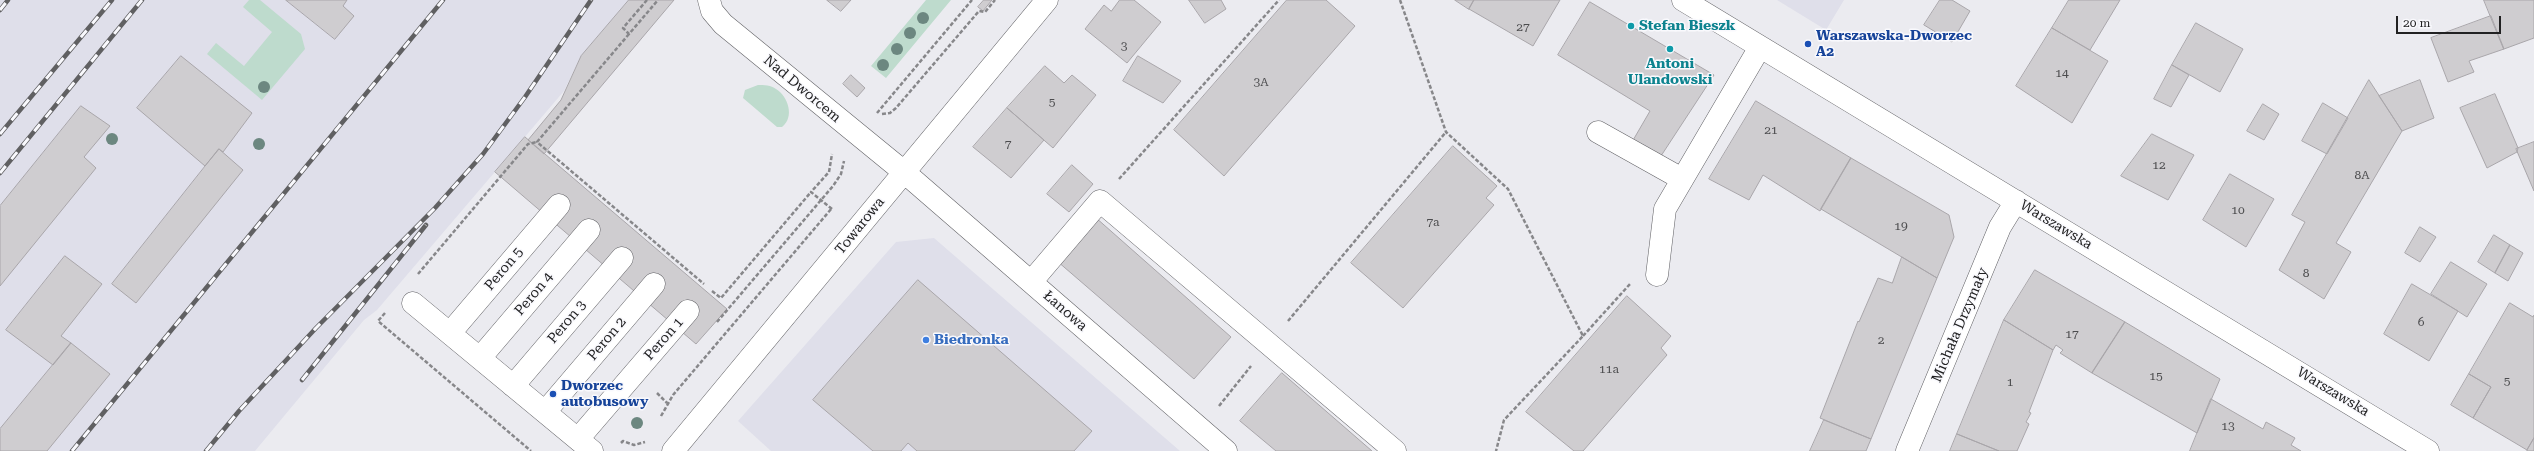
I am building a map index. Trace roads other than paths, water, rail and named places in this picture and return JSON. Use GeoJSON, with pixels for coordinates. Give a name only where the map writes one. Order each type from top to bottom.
{"type":"FeatureCollection","features":[{"type":"Feature","properties":{"kind":"street","name":"Nad Dworcem"},"geometry":{"type":"LineString","coordinates":[[709,0],[712,11],[722,24],[904,172]]}},
{"type":"Feature","properties":{"kind":"street","name":"Towarowa"},"geometry":{"type":"LineString","coordinates":[[673,451],[1047,0]]}},
{"type":"Feature","properties":{"kind":"street","name":"Warszawska"},"geometry":{"type":"LineString","coordinates":[[1683,0],[2428,451]]}},
{"type":"Feature","properties":{"kind":"street"},"geometry":{"type":"LineString","coordinates":[[1657,275],[1665,209],[1760,46]]}},
{"type":"Feature","properties":{"kind":"street"},"geometry":{"type":"LineString","coordinates":[[1598,132],[1682,179]]}},
{"type":"Feature","properties":{"kind":"street","name":"Łanowa"},"geometry":{"type":"LineString","coordinates":[[904,172],[1226,451]]}},
{"type":"Feature","properties":{"kind":"street"},"geometry":{"type":"LineString","coordinates":[[1031,282],[1100,201],[1270,343],[1395,451]]}},
{"type":"Feature","properties":{"kind":"street","name":"Michała Drzymały"},"geometry":{"type":"LineString","coordinates":[[1907,451],[2000,227],[2016,201]]}},
{"type":"Feature","properties":{"kind":"street","name":"Peron 5"},"geometry":{"type":"LineString","coordinates":[[450,333],[559,205]]}},
{"type":"Feature","properties":{"kind":"street","name":"Peron 4"},"geometry":{"type":"LineString","coordinates":[[480,358],[589,230]]}},
{"type":"Feature","properties":{"kind":"street","name":"Peron 3"},"geometry":{"type":"LineString","coordinates":[[513,386],[622,258]]}},
{"type":"Feature","properties":{"kind":"street","name":"Peron 2"},"geometry":{"type":"LineString","coordinates":[[545,412],[654,284]]}},
{"type":"Feature","properties":{"kind":"street"},"geometry":{"type":"LineString","coordinates":[[413,303],[585,445]]}},
{"type":"Feature","properties":{"kind":"street","name":"Peron 1"},"geometry":{"type":"LineString","coordinates":[[585,445],[688,311]]}},
{"type":"Feature","properties":{"kind":"railway"},"geometry":{"type":"LineString","coordinates":[[0,10],[8,0]]}},
{"type":"Feature","properties":{"kind":"railway"},"geometry":{"type":"LineString","coordinates":[[0,134],[112,0]]}},
{"type":"Feature","properties":{"kind":"railway"},"geometry":{"type":"LineString","coordinates":[[0,173],[142,0]]}},
{"type":"Feature","properties":{"kind":"railway"},"geometry":{"type":"LineString","coordinates":[[72,451],[443,0]]}},
{"type":"Feature","properties":{"kind":"railway"},"geometry":{"type":"LineString","coordinates":[[206,451],[239,411],[316,328],[435,208],[483,154],[525,97],[591,0]]}},
{"type":"Feature","properties":{"kind":"railway"},"geometry":{"type":"LineString","coordinates":[[302,380],[426,225]]}},
{"type":"Feature","properties":{"kind":"place","name":"Stefan Bieszk"},"geometry":{"type":"Point","coordinates":[1631,26]}},
{"type":"Feature","properties":{"kind":"place","name":"Warszawska-Dworzec A2"},"geometry":{"type":"Point","coordinates":[1808,44]}},
{"type":"Feature","properties":{"kind":"place","name":"Antoni Ulandowski"},"geometry":{"type":"Point","coordinates":[1670,49]}},
{"type":"Feature","properties":{"kind":"place","name":"Biedronka"},"geometry":{"type":"Point","coordinates":[926,340]}},
{"type":"Feature","properties":{"kind":"place","name":"Dworzec autobusowy"},"geometry":{"type":"Point","coordinates":[553,394]}}]}
